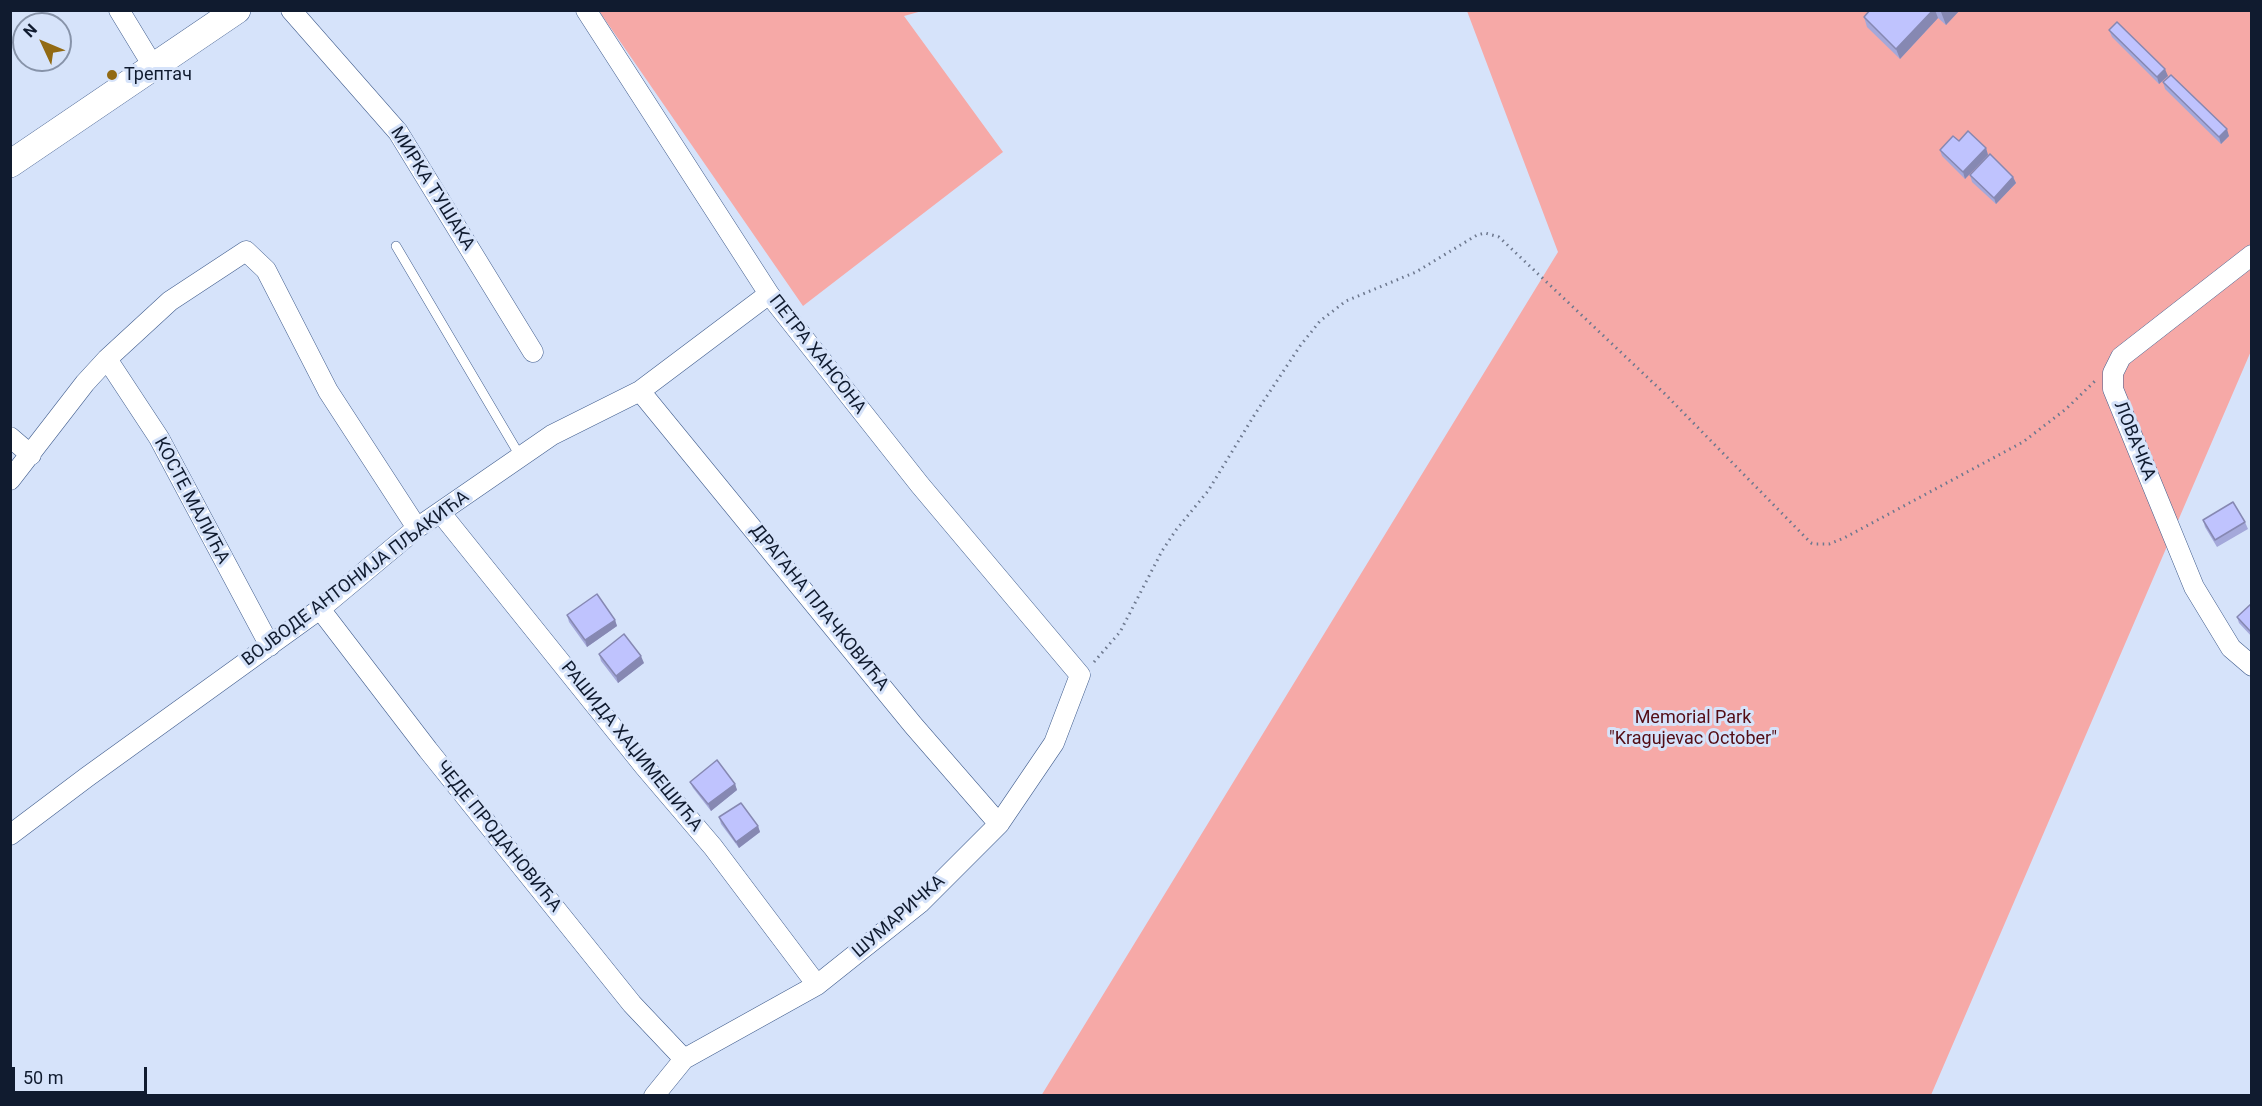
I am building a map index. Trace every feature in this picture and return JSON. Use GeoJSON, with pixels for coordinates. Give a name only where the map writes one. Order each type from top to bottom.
{"type":"FeatureCollection","features":[{"type":"Feature","properties":{"kind":"main road"},"geometry":{"type":"LineString","coordinates":[[10,164],[237,10]]}},
{"type":"Feature","properties":{"kind":"street"},"geometry":{"type":"LineString","coordinates":[[119,10],[153,66]]}},
{"type":"Feature","properties":{"kind":"street","name":"МИРКА ТУШАКА"},"geometry":{"type":"LineString","coordinates":[[291,10],[398,132],[533,352]]}},
{"type":"Feature","properties":{"kind":"street","name":"ПЕТРА ХАНСОНА"},"geometry":{"type":"LineString","coordinates":[[586,10],[769,294],[920,485],[1080,675]]}},
{"type":"Feature","properties":{"kind":"street"},"geometry":{"type":"LineString","coordinates":[[10,480],[106,359],[170,301],[246,250],[266,270],[328,391],[417,528]]}},
{"type":"Feature","properties":{"kind":"street"},"geometry":{"type":"LineString","coordinates":[[2113,373],[2121,357],[2252,255]]}},
{"type":"Feature","properties":{"kind":"street","name":"ВОЈВОДЕ АНТОНИЈА ПЉАКИЋА"},"geometry":{"type":"LineString","coordinates":[[10,835],[320,609],[417,528],[552,435],[640,390],[769,294]]}},
{"type":"Feature","properties":{"kind":"street","name":"КОСТЕ МАЛИЋА"},"geometry":{"type":"LineString","coordinates":[[106,359],[159,438],[270,646]]}},
{"type":"Feature","properties":{"kind":"street","name":"ЛОВАЧКА"},"geometry":{"type":"LineString","coordinates":[[2113,373],[2113,389],[2194,587],[2231,648],[2252,666]]}},
{"type":"Feature","properties":{"kind":"street","name":"ДРАГАНА ПЛАЧКОВИЋА"},"geometry":{"type":"LineString","coordinates":[[640,390],[914,725],[999,824]]}},
{"type":"Feature","properties":{"kind":"street"},"geometry":{"type":"LineString","coordinates":[[10,437],[31,455]]}},
{"type":"Feature","properties":{"kind":"street","name":"РАШИДА ХАЏИМЕШИЋА"},"geometry":{"type":"LineString","coordinates":[[440,512],[644,766],[713,847],[817,985]]}},
{"type":"Feature","properties":{"kind":"street","name":"ЧЕДЕ ПРОДАНОВИЋА"},"geometry":{"type":"LineString","coordinates":[[320,609],[435,759],[632,1004],[684,1059]]}},
{"type":"Feature","properties":{"kind":"street","name":"ШУМАРИЧКА"},"geometry":{"type":"LineString","coordinates":[[654,1095],[684,1059],[817,985],[920,903],[999,824],[1054,743],[1080,675]]}},
{"type":"Feature","properties":{"kind":"lane"},"geometry":{"type":"LineString","coordinates":[[396,246],[520,456]]}},
{"type":"Feature","properties":{"kind":"path"},"geometry":{"type":"LineString","coordinates":[[1080,675],[1101,657],[1120,632],[1176,530],[1208,491],[1255,414],[1305,339],[1320,321],[1346,302],[1416,272],[1477,234],[1499,237],[1665,394],[1811,543],[1830,544],[1844,538],[2023,442],[2066,409],[2098,378],[2113,373]]}},
{"type":"Feature","properties":{"kind":"green space"},"geometry":{"type":"Polygon","coordinates":[[[599,11],[922,11],[904,16],[1003,152],[803,306],[599,11]]]}},
{"type":"Feature","properties":{"kind":"green space","name":"Memorial Park \"Kragujevac October\""},"geometry":{"type":"Polygon","coordinates":[[[1467,11],[2251,11],[2251,351],[1931,1095],[1041,1096],[1558,252],[1467,11]]]}},
{"type":"Feature","properties":{"kind":"building"},"geometry":{"type":"Polygon","coordinates":[[[1870,10],[1933,10],[1896,49],[1864,17],[1870,10]]]}},
{"type":"Feature","properties":{"kind":"building"},"geometry":{"type":"Polygon","coordinates":[[[2117,22],[2165,69],[2157,77],[2109,30],[2117,22]]]}},
{"type":"Feature","properties":{"kind":"building"},"geometry":{"type":"Polygon","coordinates":[[[2171,75],[2227,129],[2219,137],[2163,82],[2171,75]]]}},
{"type":"Feature","properties":{"kind":"building"},"geometry":{"type":"Polygon","coordinates":[[[1968,131],[1986,148],[1963,172],[1940,150],[1953,136],[1959,141],[1968,131]]]}},
{"type":"Feature","properties":{"kind":"building"},"geometry":{"type":"Polygon","coordinates":[[[1990,154],[2013,177],[1994,198],[1970,175],[1990,154]]]}},
{"type":"Feature","properties":{"kind":"building"},"geometry":{"type":"Polygon","coordinates":[[[2233,502],[2245,522],[2215,540],[2203,520],[2233,502]]]}},
{"type":"Feature","properties":{"kind":"building"},"geometry":{"type":"Polygon","coordinates":[[[597,594],[615,620],[585,640],[567,615],[597,594]]]}},
{"type":"Feature","properties":{"kind":"building"},"geometry":{"type":"Polygon","coordinates":[[[2252,603],[2252,633],[2237,617],[2252,603]]]}},
{"type":"Feature","properties":{"kind":"building"},"geometry":{"type":"Polygon","coordinates":[[[624,634],[641,656],[616,676],[599,654],[624,634]]]}},
{"type":"Feature","properties":{"kind":"building"},"geometry":{"type":"Polygon","coordinates":[[[717,760],[735,784],[708,804],[690,782],[717,760]]]}},
{"type":"Feature","properties":{"kind":"building"},"geometry":{"type":"Polygon","coordinates":[[[741,803],[758,826],[736,842],[719,817],[741,803]]]}},
{"type":"Feature","properties":{"kind":"place","name":"Трептач"},"geometry":{"type":"Point","coordinates":[112,75]}}]}
